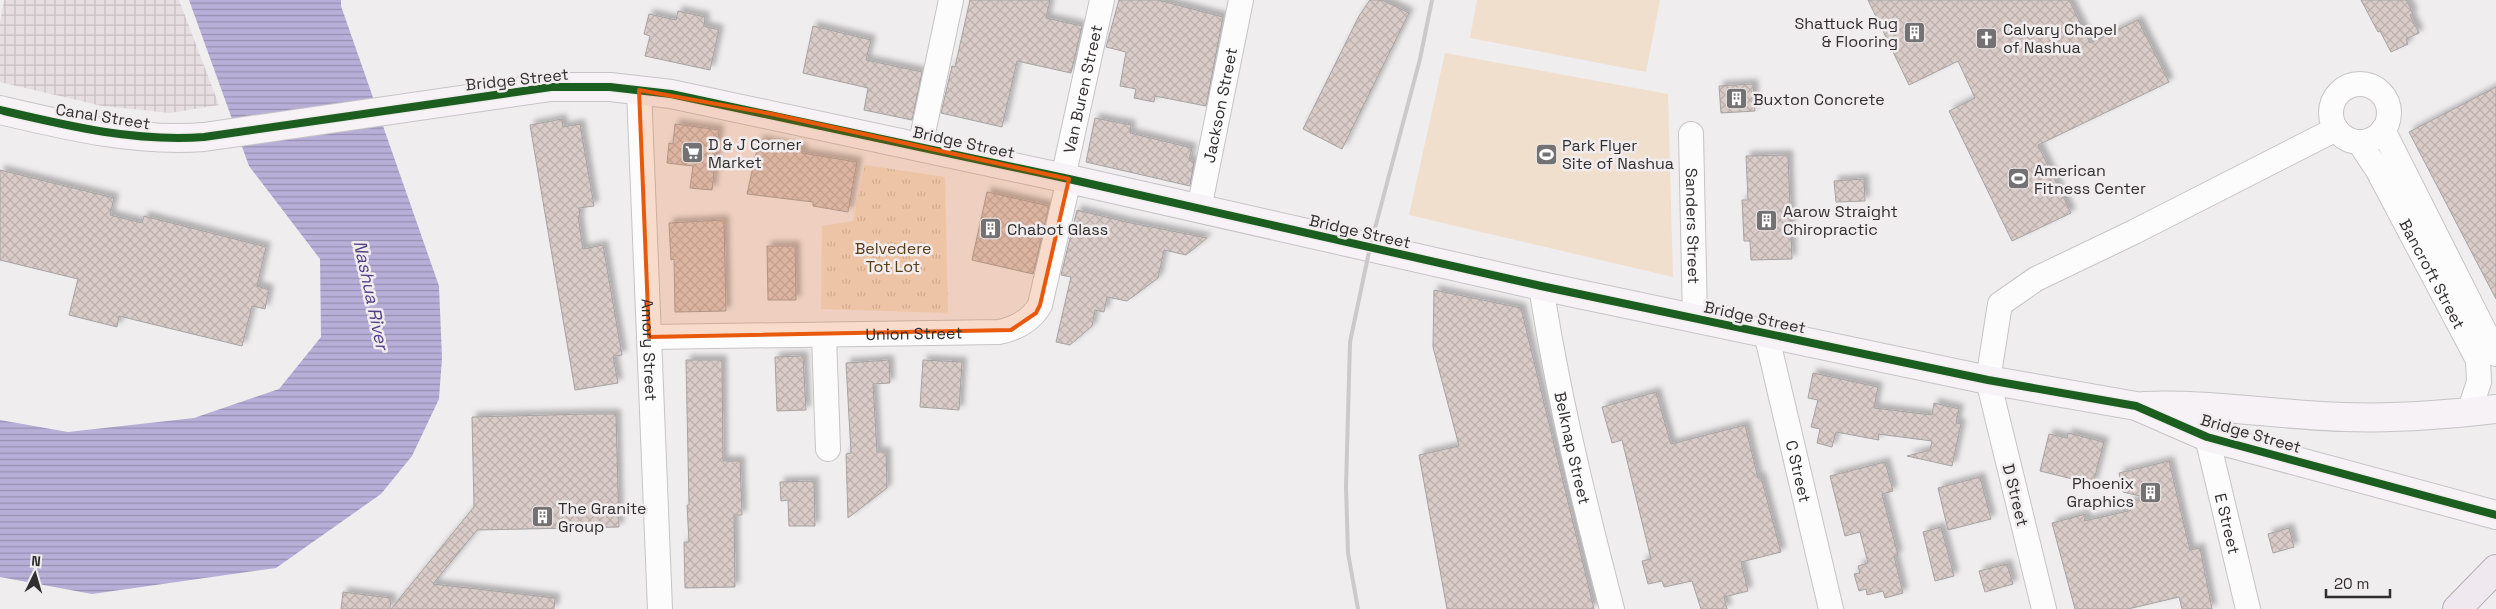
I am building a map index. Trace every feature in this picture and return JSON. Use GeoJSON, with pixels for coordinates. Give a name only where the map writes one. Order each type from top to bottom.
{"type":"FeatureCollection","features":[{"type":"Feature","properties":{"kind":"main road"},"geometry":{"type":"LineString","coordinates":[[2457,609],[2496,569]]}},
{"type":"Feature","properties":{"kind":"street"},"geometry":{"type":"LineString","coordinates":[[920,147],[951,0]]}},
{"type":"Feature","properties":{"kind":"street","name":"Van Buren Street"},"geometry":{"type":"LineString","coordinates":[[1066,178],[1102,0]]}},
{"type":"Feature","properties":{"kind":"street","name":"Jackson Street"},"geometry":{"type":"LineString","coordinates":[[1199,209],[1241,0]]}},
{"type":"Feature","properties":{"kind":"street"},"geometry":{"type":"LineString","coordinates":[[2363,84],[2380,92],[2385,99],[2389,111],[2383,130],[2377,136],[2359,142],[2342,136],[2336,130],[2331,113],[2336,96],[2344,88],[2363,84]]}},
{"type":"Feature","properties":{"kind":"street","name":"Bridge Street"},"geometry":{"type":"LineString","coordinates":[[204,136],[551,87],[593,86],[639,90],[764,112],[1066,178],[1541,286],[1988,380],[2136,406],[2181,404],[2344,417],[2469,412],[2496,409]]}},
{"type":"Feature","properties":{"kind":"street","name":"Amory Street"},"geometry":{"type":"LineString","coordinates":[[639,90],[660,609]]}},
{"type":"Feature","properties":{"kind":"street","name":"Canal Street"},"geometry":{"type":"LineString","coordinates":[[0,110],[86,130],[121,135],[165,138],[204,136]]}},
{"type":"Feature","properties":{"kind":"street"},"geometry":{"type":"LineString","coordinates":[[1988,380],[2000,304],[2036,279],[2336,130]]}},
{"type":"Feature","properties":{"kind":"street","name":"Bancroft Street"},"geometry":{"type":"LineString","coordinates":[[2383,130],[2496,354]]}},
{"type":"Feature","properties":{"kind":"street","name":"Sanders Street"},"geometry":{"type":"LineString","coordinates":[[1691,134],[1695,318]]}},
{"type":"Feature","properties":{"kind":"street","name":"Bancroft Street"},"geometry":{"type":"LineString","coordinates":[[2359,142],[2377,169],[2478,360],[2479,382],[2469,412]]}},
{"type":"Feature","properties":{"kind":"street","name":"Union Street"},"geometry":{"type":"LineString","coordinates":[[649,337],[999,332],[1011,330],[1036,313],[1040,305],[1066,178]]}},
{"type":"Feature","properties":{"kind":"street","name":"Belknap Street"},"geometry":{"type":"LineString","coordinates":[[1541,286],[1552,360],[1580,485],[1612,609]]}},
{"type":"Feature","properties":{"kind":"street","name":"C Street"},"geometry":{"type":"LineString","coordinates":[[1766,333],[1831,609]]}},
{"type":"Feature","properties":{"kind":"street"},"geometry":{"type":"LineString","coordinates":[[824,335],[828,449]]}},
{"type":"Feature","properties":{"kind":"street","name":"D Street"},"geometry":{"type":"LineString","coordinates":[[1988,380],[2044,609]]}},
{"type":"Feature","properties":{"kind":"street","name":"Bridge Street"},"geometry":{"type":"LineString","coordinates":[[2136,406],[2207,437],[2496,515]]}},
{"type":"Feature","properties":{"kind":"street","name":"E Street"},"geometry":{"type":"LineString","coordinates":[[2207,437],[2248,609]]}},
{"type":"Feature","properties":{"kind":"highlighted area"},"geometry":{"type":"Polygon","coordinates":[[[639,90],[772,114],[1069,179],[1040,305],[1036,313],[1011,330],[649,337],[639,90]]]}},
{"type":"Feature","properties":{"kind":"shaded area"},"geometry":{"type":"Polygon","coordinates":[[[4,0],[179,0],[219,105],[170,113],[102,106],[0,82],[0,23],[4,0]]]}},
{"type":"Feature","properties":{"kind":"green space"},"geometry":{"type":"Polygon","coordinates":[[[1477,0],[1660,0],[1646,72],[1470,38],[1477,0]]]}},
{"type":"Feature","properties":{"kind":"green space","name":"Park Flyer Site of Nashua"},"geometry":{"type":"Polygon","coordinates":[[[1445,53],[1668,94],[1673,277],[1409,215],[1445,53]]]}},
{"type":"Feature","properties":{"kind":"green space","name":"Belvedere Tot Lot"},"geometry":{"type":"Polygon","coordinates":[[[865,165],[945,177],[948,313],[821,309],[822,226],[853,221],[865,165]]]}},
{"type":"Feature","properties":{"kind":"water","name":"Nashua River"},"geometry":{"type":"Polygon","coordinates":[[[189,0],[341,0],[341,6],[439,286],[442,358],[439,399],[412,456],[381,494],[276,568],[92,594],[0,577],[0,420],[68,432],[194,418],[279,389],[321,337],[320,259],[249,166],[189,0]]]}},
{"type":"Feature","properties":{"kind":"building"},"geometry":{"type":"Polygon","coordinates":[[[970,0],[1050,0],[1046,18],[1082,26],[1071,73],[1017,61],[1002,127],[941,113],[952,66],[955,67],[970,0]]]}},
{"type":"Feature","properties":{"kind":"building"},"geometry":{"type":"Polygon","coordinates":[[[1119,0],[1158,0],[1223,17],[1206,106],[1155,96],[1154,102],[1134,98],[1136,89],[1120,86],[1126,52],[1106,47],[1119,0]]]}},
{"type":"Feature","properties":{"kind":"building"},"geometry":{"type":"Polygon","coordinates":[[[1370,0],[1382,0],[1409,13],[1342,149],[1303,129],[1359,16],[1370,0]]]}},
{"type":"Feature","properties":{"kind":"building"},"geometry":{"type":"Polygon","coordinates":[[[1868,0],[2069,0],[2090,43],[2138,20],[2169,82],[2038,145],[2071,213],[2012,241],[1949,111],[1975,98],[1958,61],[1909,85],[1868,0]]]}},
{"type":"Feature","properties":{"kind":"building"},"geometry":{"type":"Polygon","coordinates":[[[2361,0],[2406,0],[2413,13],[2410,15],[2419,33],[2406,39],[2408,44],[2391,52],[2361,0]]]}},
{"type":"Feature","properties":{"kind":"building"},"geometry":{"type":"Polygon","coordinates":[[[678,11],[705,17],[704,26],[719,30],[710,70],[645,56],[650,36],[644,34],[649,14],[676,20],[678,11]]]}},
{"type":"Feature","properties":{"kind":"building"},"geometry":{"type":"Polygon","coordinates":[[[813,26],[871,40],[866,60],[922,72],[912,120],[864,110],[868,88],[803,73],[813,26]]]}},
{"type":"Feature","properties":{"kind":"building","name":"Buxton Concrete"},"geometry":{"type":"Polygon","coordinates":[[[1753,84],[1755,111],[1721,113],[1719,86],[1753,84]]]}},
{"type":"Feature","properties":{"kind":"building"},"geometry":{"type":"Polygon","coordinates":[[[2496,87],[2496,299],[2409,132],[2496,87]]]}},
{"type":"Feature","properties":{"kind":"building"},"geometry":{"type":"Polygon","coordinates":[[[1095,118],[1131,125],[1130,133],[1192,148],[1189,160],[1194,162],[1190,186],[1086,162],[1095,118]]]}},
{"type":"Feature","properties":{"kind":"building"},"geometry":{"type":"Polygon","coordinates":[[[562,119],[563,127],[580,124],[594,206],[579,208],[580,216],[578,216],[583,249],[603,245],[622,355],[613,356],[618,383],[575,390],[530,125],[562,119]]]}},
{"type":"Feature","properties":{"kind":"building","name":"D & J Corner Market"},"geometry":{"type":"Polygon","coordinates":[[[675,124],[719,130],[712,190],[690,188],[693,166],[667,163],[669,143],[673,144],[675,124]]]}},
{"type":"Feature","properties":{"kind":"building"},"geometry":{"type":"Polygon","coordinates":[[[759,140],[803,149],[802,153],[857,162],[848,212],[813,206],[813,202],[747,194],[759,140]]]}},
{"type":"Feature","properties":{"kind":"building","name":"Aarow Straight Chiropractic"},"geometry":{"type":"Polygon","coordinates":[[[1788,155],[1792,259],[1751,260],[1750,241],[1744,241],[1742,200],[1748,200],[1746,156],[1788,155]]]}},
{"type":"Feature","properties":{"kind":"building"},"geometry":{"type":"Polygon","coordinates":[[[0,170],[114,198],[110,215],[142,223],[144,216],[266,247],[257,286],[269,290],[265,309],[252,306],[242,346],[119,316],[117,327],[69,315],[78,279],[0,260],[0,170]]]}},
{"type":"Feature","properties":{"kind":"building"},"geometry":{"type":"Polygon","coordinates":[[[1864,179],[1865,201],[1836,202],[1834,181],[1864,179]]]}},
{"type":"Feature","properties":{"kind":"building"},"geometry":{"type":"Polygon","coordinates":[[[987,192],[1049,206],[1033,274],[972,260],[987,192]]]}},
{"type":"Feature","properties":{"kind":"building"},"geometry":{"type":"Polygon","coordinates":[[[1077,210],[1207,238],[1186,255],[1164,250],[1158,278],[1127,301],[1107,297],[1104,312],[1095,310],[1092,326],[1070,345],[1056,342],[1071,277],[1061,275],[1077,210]]]}},
{"type":"Feature","properties":{"kind":"building"},"geometry":{"type":"Polygon","coordinates":[[[724,220],[726,311],[675,312],[674,259],[671,260],[669,223],[724,220]]]}},
{"type":"Feature","properties":{"kind":"building"},"geometry":{"type":"Polygon","coordinates":[[[767,246],[795,246],[796,300],[768,300],[767,246]]]}},
{"type":"Feature","properties":{"kind":"building"},"geometry":{"type":"Polygon","coordinates":[[[1434,290],[1521,308],[1594,609],[1447,609],[1419,455],[1459,446],[1433,347],[1434,290]]]}},
{"type":"Feature","properties":{"kind":"building"},"geometry":{"type":"Polygon","coordinates":[[[803,356],[806,410],[777,411],[775,357],[803,356]]]}},
{"type":"Feature","properties":{"kind":"building"},"geometry":{"type":"Polygon","coordinates":[[[686,360],[722,360],[723,461],[740,461],[742,515],[734,515],[735,587],[685,588],[684,542],[689,542],[686,360]]]}},
{"type":"Feature","properties":{"kind":"building"},"geometry":{"type":"Polygon","coordinates":[[[889,360],[890,383],[873,384],[877,452],[886,452],[887,488],[848,518],[846,454],[851,453],[846,363],[889,360]]]}},
{"type":"Feature","properties":{"kind":"building"},"geometry":{"type":"Polygon","coordinates":[[[923,360],[962,362],[959,410],[920,407],[923,360]]]}},
{"type":"Feature","properties":{"kind":"building"},"geometry":{"type":"Polygon","coordinates":[[[1813,373],[1878,387],[1874,408],[1932,415],[1934,403],[1959,409],[1956,423],[1961,424],[1952,466],[1907,456],[1930,450],[1932,441],[1878,434],[1879,440],[1836,432],[1832,447],[1817,443],[1820,429],[1811,427],[1818,400],[1808,398],[1813,373]]]}},
{"type":"Feature","properties":{"kind":"building"},"geometry":{"type":"Polygon","coordinates":[[[1656,392],[1671,444],[1745,425],[1758,478],[1761,477],[1781,552],[1741,562],[1748,591],[1724,597],[1727,609],[1701,609],[1692,581],[1664,587],[1662,581],[1648,584],[1642,561],[1651,559],[1622,440],[1612,443],[1602,407],[1656,392]]]}},
{"type":"Feature","properties":{"kind":"building","name":"The Granite Group"},"geometry":{"type":"Polygon","coordinates":[[[616,414],[619,527],[477,530],[433,584],[555,598],[554,609],[391,609],[474,507],[472,417],[616,414]]]}},
{"type":"Feature","properties":{"kind":"building"},"geometry":{"type":"Polygon","coordinates":[[[2068,433],[2104,442],[2093,484],[2040,471],[2049,434],[2067,438],[2068,433]]]}},
{"type":"Feature","properties":{"kind":"building"},"geometry":{"type":"Polygon","coordinates":[[[2169,461],[2190,550],[2200,548],[2212,609],[2182,609],[2179,597],[2128,609],[2075,609],[2052,523],[2086,514],[2084,521],[2128,511],[2126,503],[2148,498],[2123,492],[2119,473],[2169,461]]]}},
{"type":"Feature","properties":{"kind":"building"},"geometry":{"type":"Polygon","coordinates":[[[1885,462],[1893,491],[1882,494],[1898,555],[1894,556],[1903,593],[1885,598],[1883,591],[1867,595],[1866,589],[1859,591],[1854,574],[1860,573],[1858,566],[1868,563],[1860,532],[1845,536],[1830,476],[1885,462]]]}},
{"type":"Feature","properties":{"kind":"building"},"geometry":{"type":"Polygon","coordinates":[[[1980,477],[1991,519],[1948,530],[1938,488],[1980,477]]]}},
{"type":"Feature","properties":{"kind":"building"},"geometry":{"type":"Polygon","coordinates":[[[814,481],[815,526],[789,526],[788,500],[781,501],[780,482],[814,481]]]}},
{"type":"Feature","properties":{"kind":"building"},"geometry":{"type":"Polygon","coordinates":[[[1941,527],[1954,576],[1935,581],[1923,532],[1941,527]]]}},
{"type":"Feature","properties":{"kind":"building"},"geometry":{"type":"Polygon","coordinates":[[[2289,528],[2294,547],[2273,553],[2268,534],[2289,528]]]}},
{"type":"Feature","properties":{"kind":"building"},"geometry":{"type":"Polygon","coordinates":[[[2007,564],[2013,584],[1985,592],[1979,571],[2007,564]]]}},
{"type":"Feature","properties":{"kind":"building"},"geometry":{"type":"Polygon","coordinates":[[[343,592],[391,598],[390,609],[341,609],[343,592]]]}},
{"type":"Feature","properties":{"kind":"railway"},"geometry":{"type":"LineString","coordinates":[[1358,609],[1348,553],[1346,486],[1350,342],[1370,247],[1420,59],[1432,0]]}},
{"type":"Feature","properties":{"kind":"cycle path"},"geometry":{"type":"LineString","coordinates":[[0,110],[101,131],[127,135],[178,138],[204,137],[551,87],[610,87],[671,94],[1069,179],[1541,286],[1988,380],[2136,406],[2207,437],[2496,515]]}},
{"type":"Feature","properties":{"kind":"place","name":"Shattuck Rug & Flooring"},"geometry":{"type":"Point","coordinates":[1914,32]}},
{"type":"Feature","properties":{"kind":"place","name":"Calvary Chapel of Nashua"},"geometry":{"type":"Point","coordinates":[1987,38]}},
{"type":"Feature","properties":{"kind":"place","name":"Buxton Concrete"},"geometry":{"type":"Point","coordinates":[1737,99]}},
{"type":"Feature","properties":{"kind":"place","name":"D & J Corner Market"},"geometry":{"type":"Point","coordinates":[692,153]}},
{"type":"Feature","properties":{"kind":"place","name":"Park Flyer Site of Nashua"},"geometry":{"type":"Point","coordinates":[1546,154]}},
{"type":"Feature","properties":{"kind":"place","name":"American Fitness Center"},"geometry":{"type":"Point","coordinates":[2018,179]}},
{"type":"Feature","properties":{"kind":"place","name":"Aarow Straight Chiropractic"},"geometry":{"type":"Point","coordinates":[1767,220]}},
{"type":"Feature","properties":{"kind":"place","name":"Chabot Glass"},"geometry":{"type":"Point","coordinates":[991,229]}},
{"type":"Feature","properties":{"kind":"place","name":"Phoenix Graphics"},"geometry":{"type":"Point","coordinates":[2150,492]}},
{"type":"Feature","properties":{"kind":"place","name":"The Granite Group"},"geometry":{"type":"Point","coordinates":[542,517]}}]}
